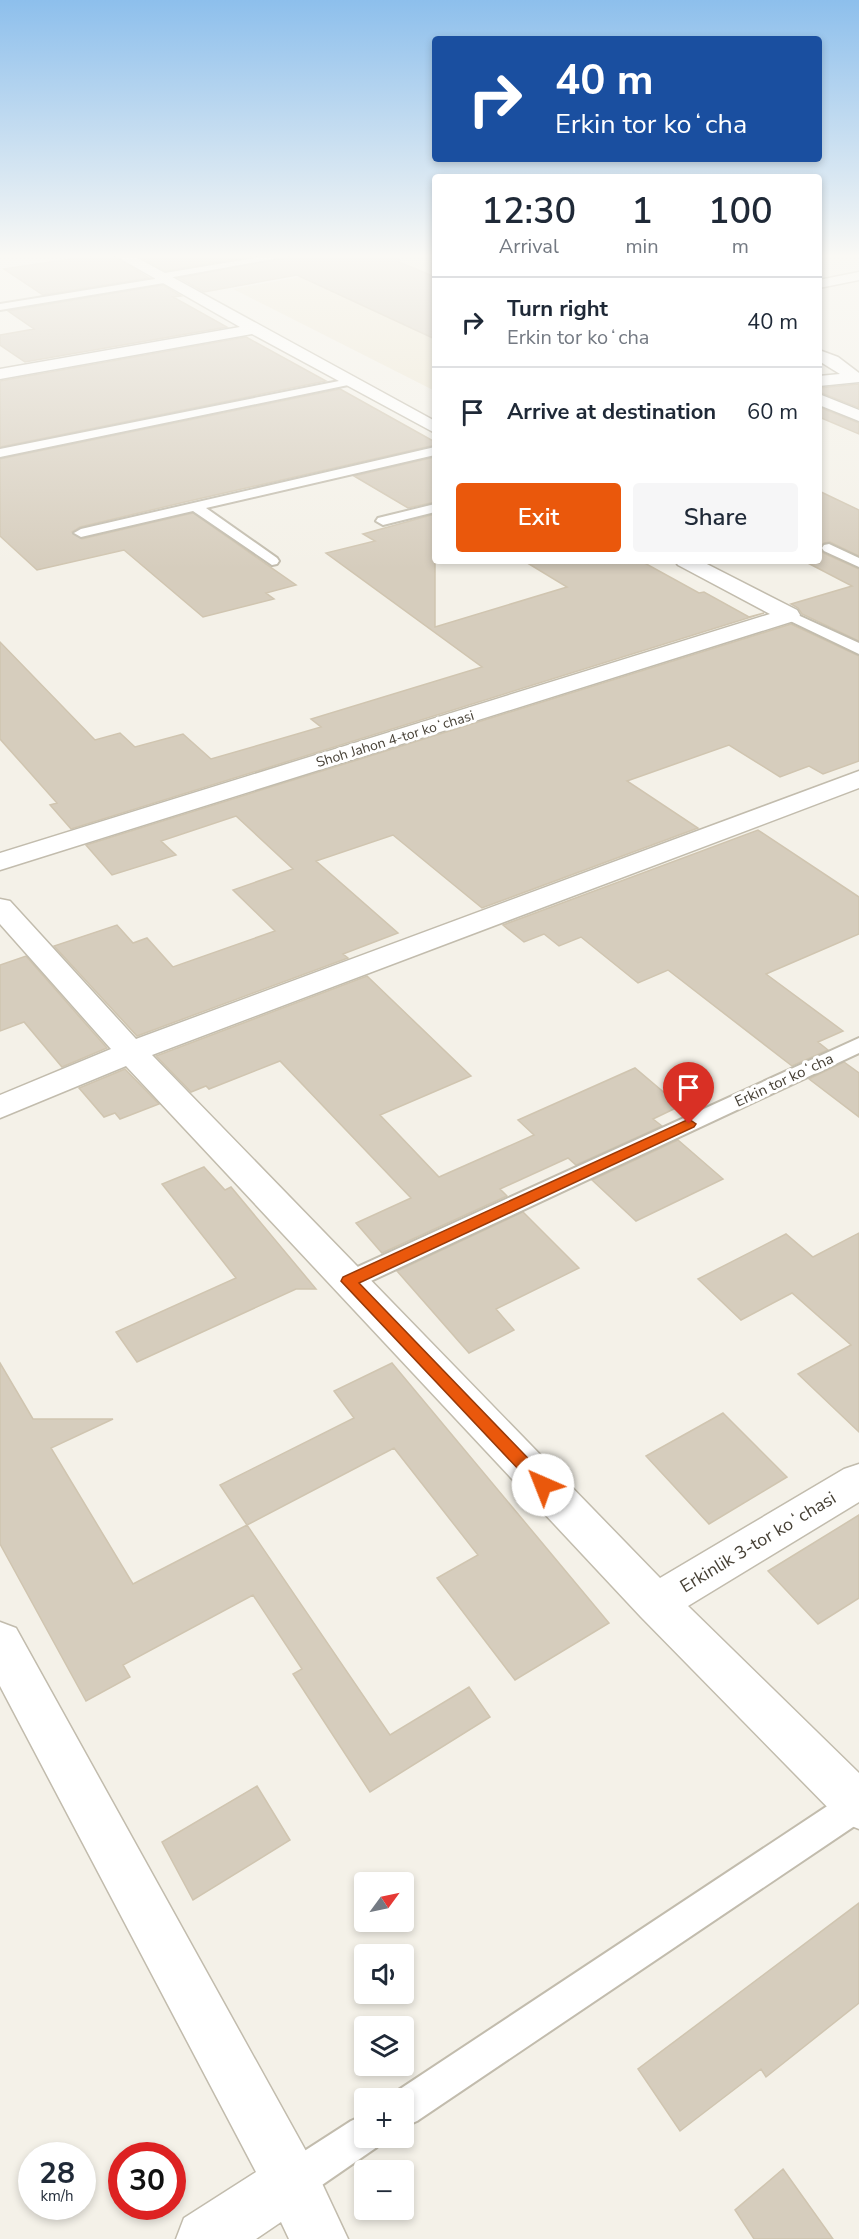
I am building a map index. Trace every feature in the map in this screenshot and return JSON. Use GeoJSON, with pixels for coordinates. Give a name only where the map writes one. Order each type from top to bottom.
{"type":"FeatureCollection","features":[{"type":"Feature","properties":{"kind":"street"},"geometry":{"type":"LineString","coordinates":[[0,374],[81,359]]}},
{"type":"Feature","properties":{"kind":"street"},"geometry":{"type":"LineString","coordinates":[[308,359],[431,424]]}},
{"type":"Feature","properties":{"kind":"street"},"geometry":{"type":"LineString","coordinates":[[828,359],[857,378]]}},
{"type":"Feature","properties":{"kind":"street"},"geometry":{"type":"LineString","coordinates":[[822,381],[857,378]]}},
{"type":"Feature","properties":{"kind":"street"},"geometry":{"type":"LineString","coordinates":[[822,400],[859,416]]}},
{"type":"Feature","properties":{"kind":"street"},"geometry":{"type":"LineString","coordinates":[[691,564],[789,615]]}},
{"type":"Feature","properties":{"kind":"street","name":"Shoh Jahon 4-tor koʻchasi"},"geometry":{"type":"LineString","coordinates":[[0,862],[789,615]]}},
{"type":"Feature","properties":{"kind":"street"},"geometry":{"type":"LineString","coordinates":[[0,1107],[131,1052],[859,779]]}},
{"type":"Feature","properties":{"kind":"street"},"geometry":{"type":"LineString","coordinates":[[0,907],[131,1052],[656,1603],[858,1806]]}},
{"type":"Feature","properties":{"kind":"street","name":"Erkinlik 3-tor koʻchasi"},"geometry":{"type":"LineString","coordinates":[[656,1603],[859,1481]]}},
{"type":"Feature","properties":{"kind":"street"},"geometry":{"type":"LineString","coordinates":[[0,1642],[292,2182],[319,2239]]}},
{"type":"Feature","properties":{"kind":"street"},"geometry":{"type":"LineString","coordinates":[[205,2239],[292,2182]]}},
{"type":"Feature","properties":{"kind":"lane"},"geometry":{"type":"LineString","coordinates":[[0,453],[349,382]]}},
{"type":"Feature","properties":{"kind":"lane"},"geometry":{"type":"LineString","coordinates":[[81,533],[432,452]]}},
{"type":"Feature","properties":{"kind":"lane"},"geometry":{"type":"LineString","coordinates":[[195,506],[272,561]]}},
{"type":"Feature","properties":{"kind":"lane"},"geometry":{"type":"LineString","coordinates":[[383,521],[432,509]]}},
{"type":"Feature","properties":{"kind":"lane"},"geometry":{"type":"LineString","coordinates":[[829,548],[859,563]]}},
{"type":"Feature","properties":{"kind":"lane"},"geometry":{"type":"LineString","coordinates":[[789,615],[859,649]]}},
{"type":"Feature","properties":{"kind":"lane","name":"Erkin tor koʻcha"},"geometry":{"type":"LineString","coordinates":[[349,1281],[859,1045]]}},
{"type":"Feature","properties":{"kind":"lane"},"geometry":{"type":"LineString","coordinates":[[414,2101],[858,1806]]}},
{"type":"Feature","properties":{"kind":"lane"},"geometry":{"type":"LineString","coordinates":[[292,2182],[354,2141]]}},
{"type":"Feature","properties":{"kind":"shaded area"},"geometry":{"type":"Polygon","coordinates":[[[373,359],[432,359],[432,389],[373,359]]]}},
{"type":"Feature","properties":{"kind":"building"},"geometry":{"type":"Polygon","coordinates":[[[21,359],[40,359],[25,362],[21,359]]]}},
{"type":"Feature","properties":{"kind":"building"},"geometry":{"type":"Polygon","coordinates":[[[120,359],[287,359],[326,381],[0,447],[0,381],[120,359]]]}},
{"type":"Feature","properties":{"kind":"building"},"geometry":{"type":"Polygon","coordinates":[[[859,384],[859,408],[822,393],[822,388],[859,384]]]}},
{"type":"Feature","properties":{"kind":"building"},"geometry":{"type":"Polygon","coordinates":[[[340,389],[432,440],[432,446],[80,527],[72,532],[82,539],[193,513],[296,585],[266,593],[274,599],[203,617],[124,550],[37,570],[0,536],[0,459],[340,389]]]}},
{"type":"Feature","properties":{"kind":"building"},"geometry":{"type":"Polygon","coordinates":[[[822,408],[859,423],[859,434],[822,418],[822,408]]]}},
{"type":"Feature","properties":{"kind":"building"},"geometry":{"type":"Polygon","coordinates":[[[432,458],[432,503],[408,508],[354,476],[432,458]]]}},
{"type":"Feature","properties":{"kind":"building"},"geometry":{"type":"Polygon","coordinates":[[[822,492],[859,510],[859,556],[830,542],[822,545],[822,492]]]}},
{"type":"Feature","properties":{"kind":"building"},"geometry":{"type":"Polygon","coordinates":[[[432,515],[435,627],[567,587],[529,564],[646,564],[749,617],[764,613],[71,829],[50,805],[57,803],[0,739],[0,642],[95,740],[120,733],[135,747],[183,734],[211,759],[321,727],[311,719],[482,667],[326,553],[375,541],[363,534],[432,515]]]}},
{"type":"Feature","properties":{"kind":"building"},"geometry":{"type":"Polygon","coordinates":[[[822,551],[859,569],[859,641],[802,614],[791,604],[852,586],[810,564],[822,564],[822,551]]]}},
{"type":"Feature","properties":{"kind":"building"},"geometry":{"type":"Polygon","coordinates":[[[791,624],[859,656],[859,761],[823,774],[809,766],[780,777],[729,745],[627,781],[698,828],[482,908],[393,835],[316,861],[398,933],[343,954],[348,958],[137,1036],[54,946],[117,925],[133,943],[147,938],[173,967],[275,931],[233,890],[293,869],[236,816],[161,841],[176,855],[112,875],[86,845],[791,624]]]}},
{"type":"Feature","properties":{"kind":"building"},"geometry":{"type":"Polygon","coordinates":[[[758,830],[859,897],[859,934],[766,974],[843,1031],[818,1042],[828,1050],[792,1066],[668,970],[638,983],[581,937],[559,946],[544,934],[524,942],[503,925],[758,830]]]}},
{"type":"Feature","properties":{"kind":"building"},"geometry":{"type":"Polygon","coordinates":[[[26,956],[107,1048],[62,1067],[24,1022],[0,1031],[0,965],[26,956]]]}},
{"type":"Feature","properties":{"kind":"building"},"geometry":{"type":"Polygon","coordinates":[[[367,976],[471,1076],[380,1115],[439,1177],[534,1135],[518,1120],[635,1068],[680,1106],[653,1119],[662,1126],[576,1165],[568,1158],[500,1189],[507,1196],[382,1253],[356,1223],[411,1198],[280,1061],[209,1089],[206,1086],[191,1092],[156,1056],[367,976]]]}},
{"type":"Feature","properties":{"kind":"building"},"geometry":{"type":"Polygon","coordinates":[[[844,1062],[859,1073],[859,1117],[809,1079],[844,1062]]]}},
{"type":"Feature","properties":{"kind":"building"},"geometry":{"type":"Polygon","coordinates":[[[125,1069],[159,1104],[120,1119],[115,1113],[104,1117],[79,1088],[125,1069]]]}},
{"type":"Feature","properties":{"kind":"building"},"geometry":{"type":"Polygon","coordinates":[[[678,1140],[723,1179],[636,1221],[592,1180],[678,1140]]]}},
{"type":"Feature","properties":{"kind":"building"},"geometry":{"type":"Polygon","coordinates":[[[204,1167],[225,1190],[231,1187],[316,1289],[296,1289],[137,1362],[116,1332],[236,1278],[162,1184],[204,1167]]]}},
{"type":"Feature","properties":{"kind":"building"},"geometry":{"type":"Polygon","coordinates":[[[523,1212],[579,1268],[496,1309],[514,1330],[469,1353],[397,1271],[523,1212]]]}},
{"type":"Feature","properties":{"kind":"building"},"geometry":{"type":"Polygon","coordinates":[[[859,1233],[859,1432],[798,1374],[851,1345],[792,1293],[741,1320],[698,1279],[786,1234],[813,1257],[859,1233]]]}},
{"type":"Feature","properties":{"kind":"building"},"geometry":{"type":"Polygon","coordinates":[[[0,1363],[33,1419],[113,1419],[51,1448],[133,1584],[247,1525],[390,1735],[469,1687],[490,1717],[370,1792],[293,1674],[302,1669],[253,1595],[123,1665],[130,1677],[86,1701],[0,1544],[0,1363]]]}},
{"type":"Feature","properties":{"kind":"building"},"geometry":{"type":"Polygon","coordinates":[[[392,1363],[609,1623],[515,1680],[437,1578],[478,1555],[394,1448],[247,1525],[220,1485],[354,1418],[334,1391],[392,1363]]]}},
{"type":"Feature","properties":{"kind":"building"},"geometry":{"type":"Polygon","coordinates":[[[723,1413],[787,1477],[709,1524],[646,1456],[723,1413]]]}},
{"type":"Feature","properties":{"kind":"building"},"geometry":{"type":"Polygon","coordinates":[[[859,1515],[859,1598],[818,1624],[768,1571],[859,1515]]]}},
{"type":"Feature","properties":{"kind":"building"},"geometry":{"type":"Polygon","coordinates":[[[257,1786],[290,1840],[193,1900],[162,1842],[257,1786]]]}},
{"type":"Feature","properties":{"kind":"building"},"geometry":{"type":"Polygon","coordinates":[[[859,1903],[859,2003],[766,2077],[761,2069],[680,2131],[638,2069],[859,1903]]]}},
{"type":"Feature","properties":{"kind":"building"},"geometry":{"type":"Polygon","coordinates":[[[783,2169],[833,2239],[754,2239],[735,2210],[783,2169]]]}},
{"type":"Feature","properties":{"kind":"route"},"geometry":{"type":"LineString","coordinates":[[543,1485],[349,1281],[689,1124]]}}]}
